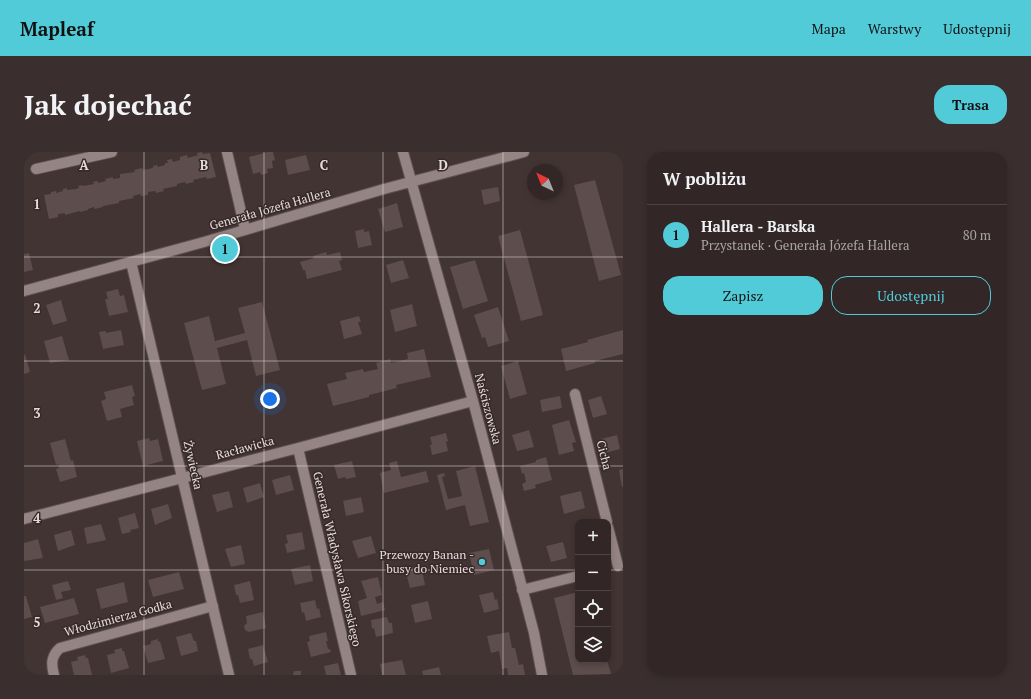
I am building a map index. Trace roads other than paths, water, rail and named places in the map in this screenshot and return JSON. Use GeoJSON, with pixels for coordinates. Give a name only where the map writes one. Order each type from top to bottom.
{"type":"FeatureCollection","features":[{"type":"Feature","properties":{"kind":"street"},"geometry":{"type":"LineString","coordinates":[[36,169],[112,152]]}},
{"type":"Feature","properties":{"kind":"street"},"geometry":{"type":"LineString","coordinates":[[227,152],[245,229]]}},
{"type":"Feature","properties":{"kind":"street","name":"Naściszowska"},"geometry":{"type":"LineString","coordinates":[[403,152],[473,401],[534,633],[542,675]]}},
{"type":"Feature","properties":{"kind":"street","name":"Generała Józefa Hallera"},"geometry":{"type":"LineString","coordinates":[[24,292],[412,182],[524,152]]}},
{"type":"Feature","properties":{"kind":"street","name":"Żywiecka"},"geometry":{"type":"LineString","coordinates":[[132,262],[229,675]]}},
{"type":"Feature","properties":{"kind":"street","name":"Cicha"},"geometry":{"type":"LineString","coordinates":[[575,394],[606,519]]}},
{"type":"Feature","properties":{"kind":"street","name":"Racławicka"},"geometry":{"type":"LineString","coordinates":[[24,519],[473,401]]}},
{"type":"Feature","properties":{"kind":"street","name":"Generała Władysława Sikorskiego"},"geometry":{"type":"LineString","coordinates":[[298,448],[351,675]]}},
{"type":"Feature","properties":{"kind":"street"},"geometry":{"type":"LineString","coordinates":[[611,542],[616,567]]}},
{"type":"Feature","properties":{"kind":"street"},"geometry":{"type":"LineString","coordinates":[[522,590],[575,577]]}},
{"type":"Feature","properties":{"kind":"street","name":"Włodzimierza Godka"},"geometry":{"type":"LineString","coordinates":[[54,675],[51,660],[60,648],[213,606]]}},
{"type":"Feature","properties":{"kind":"place","name":"Hallera - Barska"},"geometry":{"type":"Point","coordinates":[225,249]}},
{"type":"Feature","properties":{"kind":"place","name":"Przewozy Banan - busy do Niemiec"},"geometry":{"type":"Point","coordinates":[482,562]}}]}
